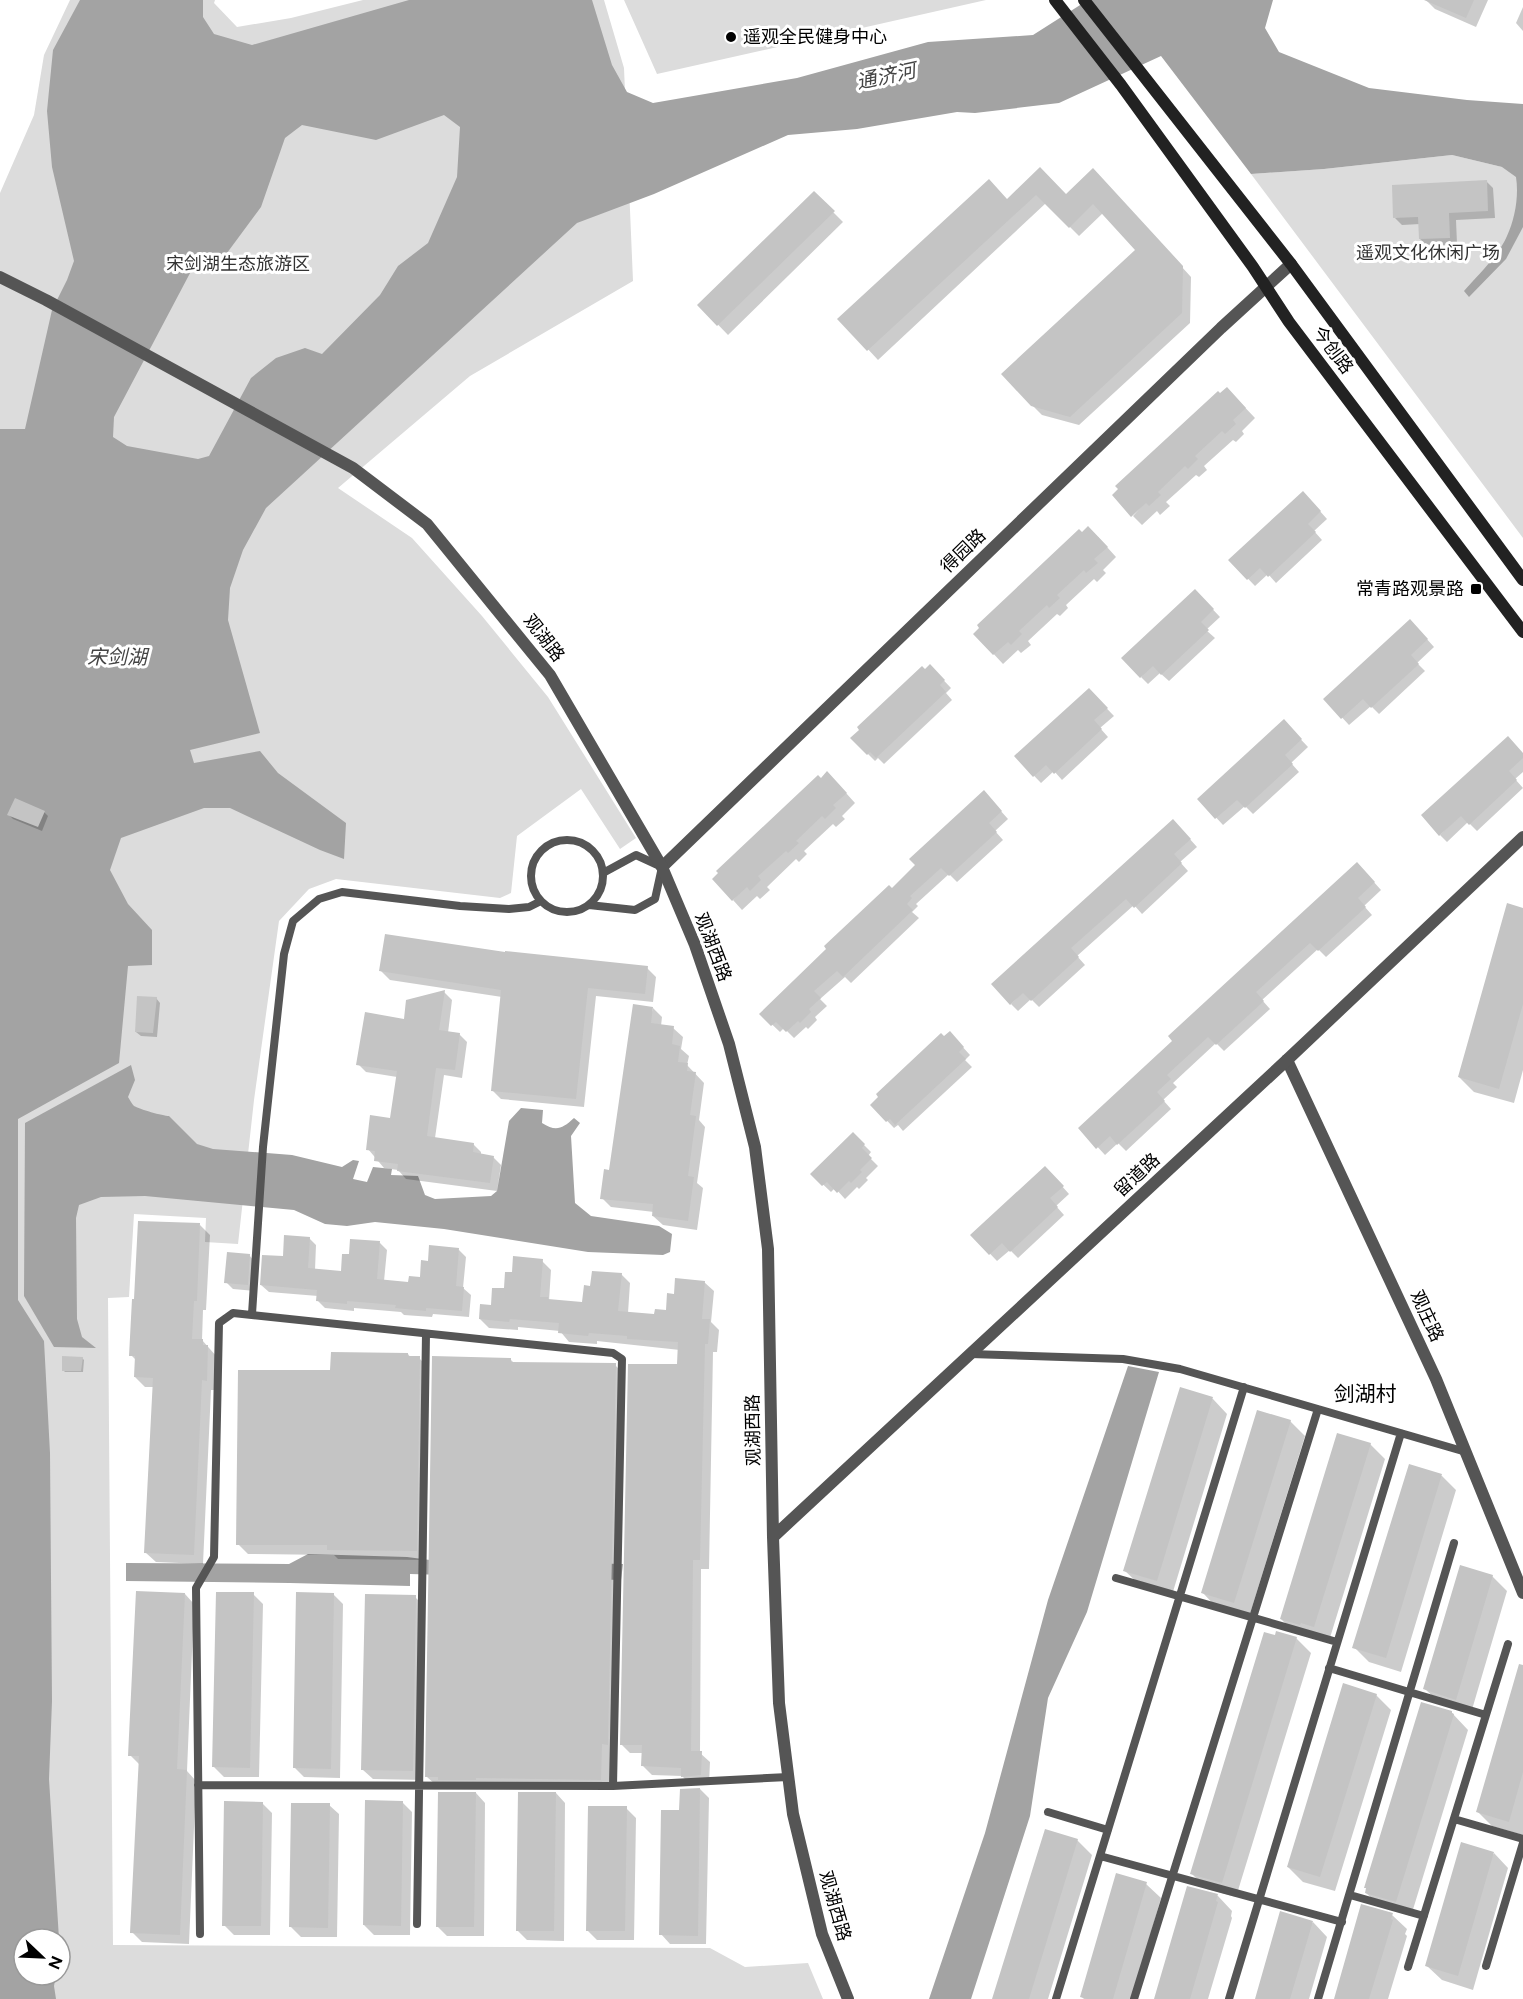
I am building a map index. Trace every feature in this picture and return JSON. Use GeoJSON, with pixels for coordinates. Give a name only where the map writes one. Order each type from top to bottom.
{"type":"FeatureCollection","features":[{"type":"Feature","properties":{"kind":"main road","name":"今创路"},"geometry":{"type":"LineString","coordinates":[[1054,0],[1121,85],[1289,322],[1523,633]]}},
{"type":"Feature","properties":{"kind":"main road","name":"今创路"},"geometry":{"type":"LineString","coordinates":[[1084,0],[1291,264],[1523,580]]}},
{"type":"Feature","properties":{"kind":"street","name":"得园路"},"geometry":{"type":"LineString","coordinates":[[662,867],[1291,264]]}},
{"type":"Feature","properties":{"kind":"street","name":"观湖路"},"geometry":{"type":"LineString","coordinates":[[0,277],[353,468],[427,524],[550,675],[662,867]]}},
{"type":"Feature","properties":{"kind":"street","name":"留道路"},"geometry":{"type":"LineString","coordinates":[[773,1537],[1287,1060],[1523,837]]}},
{"type":"Feature","properties":{"kind":"street","name":"观湖西路"},"geometry":{"type":"LineString","coordinates":[[662,867],[695,945],[729,1044],[755,1147],[768,1249],[773,1537],[779,1703],[793,1814],[822,1934],[848,1999]]}},
{"type":"Feature","properties":{"kind":"street","name":"观庄路"},"geometry":{"type":"LineString","coordinates":[[1287,1060],[1436,1379],[1523,1593]]}},
{"type":"Feature","properties":{"kind":"lane"},"geometry":{"type":"LineString","coordinates":[[562,839],[585,844],[594,851],[603,873],[602,885],[597,896],[589,905],[579,910],[566,912],[554,910],[541,901],[531,884],[530,871],[541,850],[562,839]]}},
{"type":"Feature","properties":{"kind":"lane"},"geometry":{"type":"LineString","coordinates":[[589,905],[635,910],[656,899],[662,867],[636,855],[603,873]]}},
{"type":"Feature","properties":{"kind":"lane"},"geometry":{"type":"LineString","coordinates":[[252,1314],[263,1147],[284,954],[293,921],[319,899],[342,892],[460,906],[509,909],[529,907],[541,901]]}},
{"type":"Feature","properties":{"kind":"lane"},"geometry":{"type":"LineString","coordinates":[[200,1935],[196,1588],[214,1557],[219,1323],[233,1313],[613,1353],[622,1359],[613,1786]]}},
{"type":"Feature","properties":{"kind":"lane"},"geometry":{"type":"LineString","coordinates":[[417,1924],[426,1334]]}},
{"type":"Feature","properties":{"kind":"lane"},"geometry":{"type":"LineString","coordinates":[[970,1354],[1123,1359],[1180,1369],[1466,1452]]}},
{"type":"Feature","properties":{"kind":"lane"},"geometry":{"type":"LineString","coordinates":[[1056,1999],[1244,1387]]}},
{"type":"Feature","properties":{"kind":"lane"},"geometry":{"type":"LineString","coordinates":[[1134,1999],[1318,1409]]}},
{"type":"Feature","properties":{"kind":"lane"},"geometry":{"type":"LineString","coordinates":[[1228,1999],[1401,1433]]}},
{"type":"Feature","properties":{"kind":"lane"},"geometry":{"type":"LineString","coordinates":[[1318,1999],[1454,1543]]}},
{"type":"Feature","properties":{"kind":"lane"},"geometry":{"type":"LineString","coordinates":[[1116,1578],[1337,1642]]}},
{"type":"Feature","properties":{"kind":"lane"},"geometry":{"type":"LineString","coordinates":[[1408,1967],[1508,1644]]}},
{"type":"Feature","properties":{"kind":"lane"},"geometry":{"type":"LineString","coordinates":[[1329,1668],[1486,1715]]}},
{"type":"Feature","properties":{"kind":"lane"},"geometry":{"type":"LineString","coordinates":[[198,1785],[613,1786],[788,1777]]}},
{"type":"Feature","properties":{"kind":"lane"},"geometry":{"type":"LineString","coordinates":[[1048,1812],[1108,1830]]}},
{"type":"Feature","properties":{"kind":"lane"},"geometry":{"type":"LineString","coordinates":[[1454,1819],[1523,1841],[1486,1966]]}},
{"type":"Feature","properties":{"kind":"lane"},"geometry":{"type":"LineString","coordinates":[[1100,1856],[1342,1922]]}},
{"type":"Feature","properties":{"kind":"lane"},"geometry":{"type":"LineString","coordinates":[[1350,1895],[1424,1916]]}},
{"type":"Feature","properties":{"kind":"green space","name":"宋剑湖生态旅游区"},"geometry":{"type":"Polygon","coordinates":[[[70,0],[215,0],[214,3],[237,27],[291,18],[363,0],[604,0],[624,68],[633,281],[470,376],[338,488],[412,538],[482,616],[548,697],[636,838],[620,849],[581,789],[517,836],[511,893],[500,898],[336,879],[309,889],[279,921],[254,1100],[238,1244],[205,1242],[206,1218],[134,1214],[129,1297],[108,1298],[113,1945],[710,1948],[745,1967],[808,1963],[823,1999],[0,1999],[0,193],[34,115],[44,55],[70,0]]]}},
{"type":"Feature","properties":{"kind":"green space","name":"遥观全民健身中心"},"geometry":{"type":"Polygon","coordinates":[[[624,0],[986,0],[657,74],[624,0]]]}},
{"type":"Feature","properties":{"kind":"green space","name":"遥观文化休闲广场"},"geometry":{"type":"Polygon","coordinates":[[[1452,155],[1502,167],[1523,164],[1523,538],[1251,174],[1324,169],[1452,155]]]}},
{"type":"Feature","properties":{"kind":"water","name":"宋剑湖"},"geometry":{"type":"Polygon","coordinates":[[[80,0],[203,0],[203,17],[214,34],[252,45],[409,0],[592,0],[612,65],[627,92],[653,103],[797,78],[928,42],[1033,35],[1088,0],[1273,0],[1265,28],[1279,52],[1369,88],[1467,100],[1523,104],[1523,227],[1506,259],[1469,297],[1464,291],[1499,250],[1510,229],[1517,200],[1516,177],[1502,167],[1452,155],[1324,169],[1251,174],[1161,56],[1059,103],[975,113],[957,112],[857,129],[788,135],[654,194],[577,223],[266,508],[243,550],[230,588],[228,620],[260,733],[190,750],[194,763],[260,751],[278,773],[346,823],[344,859],[230,808],[204,808],[121,838],[110,870],[128,904],[152,930],[152,965],[128,966],[119,1063],[18,1119],[18,1300],[44,1341],[50,1453],[52,1701],[49,1779],[58,1927],[12,1927],[12,1987],[54,1987],[56,1999],[0,1999],[0,429],[25,429],[52,310],[74,261],[52,167],[47,111],[53,50],[80,0]],[[444,115],[376,140],[302,125],[285,138],[261,207],[227,253],[198,258],[114,417],[113,437],[127,446],[198,459],[209,456],[251,378],[276,358],[305,348],[322,354],[380,295],[398,266],[428,243],[457,177],[460,127],[444,115]]]}},
{"type":"Feature","properties":{"kind":"water"},"geometry":{"type":"Polygon","coordinates":[[[131,1065],[135,1080],[128,1097],[133,1105],[169,1116],[197,1144],[213,1149],[292,1155],[342,1167],[353,1160],[359,1161],[353,1179],[367,1182],[373,1167],[392,1169],[391,1175],[418,1176],[425,1195],[435,1199],[491,1196],[497,1191],[509,1121],[521,1108],[543,1110],[542,1123],[551,1128],[562,1127],[574,1118],[580,1123],[571,1136],[575,1203],[591,1216],[659,1226],[672,1234],[670,1252],[663,1255],[588,1252],[444,1229],[375,1222],[347,1226],[325,1224],[294,1210],[145,1196],[101,1197],[79,1205],[76,1218],[77,1319],[82,1337],[96,1348],[54,1347],[24,1296],[25,1123],[131,1065]]]}},
{"type":"Feature","properties":{"kind":"water"},"geometry":{"type":"Polygon","coordinates":[[[1128,1366],[1159,1372],[1087,1612],[1048,1698],[1030,1816],[971,1999],[929,1999],[985,1833],[1048,1600],[1128,1366]]]}},
{"type":"Feature","properties":{"kind":"water"},"geometry":{"type":"Polygon","coordinates":[[[308,1554],[407,1557],[430,1560],[623,1564],[621,1580],[410,1574],[410,1586],[126,1581],[126,1563],[289,1564],[308,1554]]]}},
{"type":"Feature","properties":{"kind":"building"},"geometry":{"type":"Polygon","coordinates":[[[1424,0],[1474,0],[1466,18],[1424,0]]]}},
{"type":"Feature","properties":{"kind":"building"},"geometry":{"type":"Polygon","coordinates":[[[1040,167],[1066,194],[1093,168],[1183,266],[1182,313],[1070,417],[1031,406],[1001,374],[1135,250],[1093,204],[1069,228],[1036,195],[867,351],[837,319],[989,179],[1007,199],[1040,167]]]}},
{"type":"Feature","properties":{"kind":"building"},"geometry":{"type":"Polygon","coordinates":[[[1487,180],[1488,211],[1449,213],[1450,238],[1419,239],[1418,217],[1393,218],[1392,185],[1487,180]]]}},
{"type":"Feature","properties":{"kind":"building"},"geometry":{"type":"Polygon","coordinates":[[[814,191],[835,211],[717,326],[697,305],[814,191]]]}},
{"type":"Feature","properties":{"kind":"building"},"geometry":{"type":"Polygon","coordinates":[[[1227,387],[1246,408],[1233,420],[1236,424],[1225,434],[1222,431],[1195,456],[1198,459],[1188,469],[1185,466],[1158,492],[1161,495],[1149,506],[1146,503],[1131,517],[1112,495],[1118,489],[1115,486],[1218,391],[1220,393],[1227,387]]]}},
{"type":"Feature","properties":{"kind":"building"},"geometry":{"type":"Polygon","coordinates":[[[1303,491],[1321,511],[1308,524],[1316,532],[1268,577],[1260,568],[1247,580],[1228,560],[1303,491]]]}},
{"type":"Feature","properties":{"kind":"building"},"geometry":{"type":"Polygon","coordinates":[[[1088,526],[1108,547],[1094,559],[1098,563],[1086,573],[1084,570],[1057,595],[1060,598],[1049,608],[1047,605],[1019,631],[1022,634],[1011,645],[1008,642],[993,655],[973,634],[979,628],[977,625],[1079,529],[1082,532],[1088,526]]]}},
{"type":"Feature","properties":{"kind":"building"},"geometry":{"type":"Polygon","coordinates":[[[1195,589],[1214,609],[1201,622],[1209,630],[1161,675],[1153,666],[1140,678],[1121,658],[1195,589]]]}},
{"type":"Feature","properties":{"kind":"building"},"geometry":{"type":"Polygon","coordinates":[[[1410,619],[1428,639],[1411,655],[1419,664],[1371,708],[1363,699],[1341,719],[1323,699],[1410,619]]]}},
{"type":"Feature","properties":{"kind":"building"},"geometry":{"type":"Polygon","coordinates":[[[930,664],[945,680],[940,685],[946,692],[876,758],[870,752],[867,755],[850,738],[859,730],[857,727],[922,666],[925,669],[930,664]]]}},
{"type":"Feature","properties":{"kind":"building"},"geometry":{"type":"Polygon","coordinates":[[[1089,688],[1108,708],[1094,720],[1102,729],[1054,774],[1046,765],[1033,777],[1014,756],[1089,688]]]}},
{"type":"Feature","properties":{"kind":"building"},"geometry":{"type":"Polygon","coordinates":[[[1284,719],[1302,739],[1285,755],[1293,764],[1245,808],[1237,800],[1215,819],[1197,799],[1284,719]]]}},
{"type":"Feature","properties":{"kind":"building"},"geometry":{"type":"Polygon","coordinates":[[[1508,736],[1523,753],[1523,758],[1509,771],[1517,780],[1469,825],[1461,816],[1439,836],[1421,815],[1508,736]]]}},
{"type":"Feature","properties":{"kind":"building"},"geometry":{"type":"Polygon","coordinates":[[[827,771],[847,793],[833,805],[836,808],[825,819],[822,816],[796,841],[799,843],[788,853],[786,851],[758,876],[761,880],[750,891],[747,887],[732,901],[712,879],[718,873],[716,871],[818,775],[821,778],[827,771]]]}},
{"type":"Feature","properties":{"kind":"building"},"geometry":{"type":"Polygon","coordinates":[[[984,790],[1002,811],[989,823],[997,832],[949,876],[941,868],[910,896],[912,898],[907,904],[913,910],[843,977],[837,971],[814,991],[821,998],[809,1009],[811,1012],[800,1023],[798,1021],[786,1032],[776,1022],[771,1026],[759,1014],[826,949],[824,946],[889,885],[892,888],[915,865],[909,859],[984,790]]]}},
{"type":"Feature","properties":{"kind":"building"},"geometry":{"type":"Polygon","coordinates":[[[15,798],[45,811],[38,827],[7,815],[15,798]]]}},
{"type":"Feature","properties":{"kind":"building"},"geometry":{"type":"Polygon","coordinates":[[[1173,819],[1191,839],[1174,854],[1182,863],[1134,908],[1126,899],[1071,948],[1079,957],[1031,1001],[1023,993],[1010,1005],[991,984],[1173,819]]]}},
{"type":"Feature","properties":{"kind":"building"},"geometry":{"type":"Polygon","coordinates":[[[1357,862],[1375,882],[1358,898],[1366,907],[1318,951],[1310,943],[1256,992],[1264,1001],[1216,1045],[1208,1037],[1167,1075],[1171,1079],[1157,1092],[1165,1101],[1117,1145],[1110,1136],[1096,1149],[1078,1128],[1172,1041],[1168,1036],[1357,862]]]}},
{"type":"Feature","properties":{"kind":"building"},"geometry":{"type":"Polygon","coordinates":[[[1507,903],[1523,908],[1523,1004],[1499,1089],[1458,1077],[1507,903]]]}},
{"type":"Feature","properties":{"kind":"building"},"geometry":{"type":"Polygon","coordinates":[[[385,934],[505,952],[648,966],[645,994],[588,988],[576,1099],[491,1091],[501,990],[379,971],[385,934]]]}},
{"type":"Feature","properties":{"kind":"building"},"geometry":{"type":"Polygon","coordinates":[[[445,990],[439,1030],[460,1033],[455,1070],[436,1068],[427,1136],[474,1143],[473,1152],[494,1156],[490,1183],[397,1171],[398,1164],[374,1161],[375,1151],[366,1150],[370,1115],[390,1118],[397,1071],[356,1065],[365,1012],[404,1019],[406,1000],[445,990]]]}},
{"type":"Feature","properties":{"kind":"building"},"geometry":{"type":"Polygon","coordinates":[[[137,996],[157,997],[153,1033],[135,1032],[137,996]]]}},
{"type":"Feature","properties":{"kind":"building"},"geometry":{"type":"Polygon","coordinates":[[[633,1004],[653,1007],[651,1023],[674,1026],[672,1044],[680,1046],[678,1062],[688,1063],[687,1071],[696,1072],[690,1115],[696,1116],[688,1176],[694,1177],[688,1221],[652,1216],[653,1204],[600,1199],[604,1169],[609,1170],[633,1004]]]}},
{"type":"Feature","properties":{"kind":"building"},"geometry":{"type":"Polygon","coordinates":[[[950,1031],[964,1047],[959,1052],[966,1059],[895,1125],[890,1119],[886,1122],[870,1105],[878,1097],[876,1094],[941,1033],[944,1036],[950,1031]]]}},
{"type":"Feature","properties":{"kind":"building"},"geometry":{"type":"Polygon","coordinates":[[[853,1132],[865,1144],[862,1148],[872,1158],[851,1183],[849,1181],[837,1193],[827,1182],[822,1186],[810,1174],[853,1132]]]}},
{"type":"Feature","properties":{"kind":"building"},"geometry":{"type":"Polygon","coordinates":[[[1045,1166],[1064,1186],[1050,1198],[1058,1207],[1010,1252],[1002,1243],[989,1255],[970,1235],[1045,1166]]]}},
{"type":"Feature","properties":{"kind":"building"},"geometry":{"type":"Polygon","coordinates":[[[138,1221],[200,1223],[197,1301],[194,1301],[192,1339],[203,1339],[203,1345],[208,1345],[207,1381],[202,1380],[194,1555],[144,1553],[153,1378],[134,1377],[135,1356],[129,1356],[138,1221]]]}},
{"type":"Feature","properties":{"kind":"building"},"geometry":{"type":"Polygon","coordinates":[[[284,1235],[310,1237],[308,1268],[341,1271],[342,1254],[349,1254],[350,1239],[380,1241],[377,1279],[408,1282],[409,1276],[420,1277],[421,1260],[428,1261],[429,1245],[459,1248],[456,1286],[464,1287],[462,1311],[426,1308],[426,1311],[395,1308],[396,1305],[316,1301],[317,1290],[260,1285],[262,1255],[283,1256],[284,1235]]]}},
{"type":"Feature","properties":{"kind":"building"},"geometry":{"type":"Polygon","coordinates":[[[227,1252],[250,1254],[248,1285],[224,1283],[227,1252]]]}},
{"type":"Feature","properties":{"kind":"building"},"geometry":{"type":"Polygon","coordinates":[[[513,1256],[543,1259],[540,1297],[548,1297],[548,1299],[582,1302],[584,1285],[590,1286],[592,1271],[622,1273],[618,1311],[654,1314],[655,1309],[666,1310],[667,1293],[674,1294],[675,1278],[705,1281],[702,1319],[710,1319],[708,1344],[705,1344],[700,1560],[693,1560],[691,1751],[702,1751],[701,1775],[681,1777],[681,1768],[641,1766],[642,1745],[620,1745],[628,1364],[677,1364],[678,1342],[627,1339],[627,1336],[589,1333],[588,1336],[558,1333],[559,1323],[479,1319],[480,1304],[491,1305],[492,1288],[504,1288],[505,1272],[512,1272],[513,1256]]]}},
{"type":"Feature","properties":{"kind":"building"},"geometry":{"type":"Polygon","coordinates":[[[331,1352],[408,1353],[408,1356],[420,1356],[417,1551],[327,1550],[327,1545],[236,1545],[238,1370],[330,1370],[331,1352]]]}},
{"type":"Feature","properties":{"kind":"building"},"geometry":{"type":"Polygon","coordinates":[[[62,1356],[83,1357],[81,1371],[62,1371],[62,1356]]]}},
{"type":"Feature","properties":{"kind":"building"},"geometry":{"type":"Polygon","coordinates":[[[432,1356],[511,1358],[511,1362],[616,1363],[608,1745],[602,1744],[601,1780],[476,1778],[476,1780],[438,1780],[438,1777],[425,1777],[432,1356]]]}},
{"type":"Feature","properties":{"kind":"building"},"geometry":{"type":"Polygon","coordinates":[[[1180,1387],[1213,1397],[1157,1581],[1123,1571],[1180,1387]]]}},
{"type":"Feature","properties":{"kind":"building"},"geometry":{"type":"Polygon","coordinates":[[[1257,1410],[1291,1420],[1234,1603],[1201,1593],[1257,1410]]]}},
{"type":"Feature","properties":{"kind":"building"},"geometry":{"type":"Polygon","coordinates":[[[1337,1433],[1371,1443],[1314,1627],[1301,1623],[1300,1625],[1280,1619],[1337,1433]]]}},
{"type":"Feature","properties":{"kind":"building"},"geometry":{"type":"Polygon","coordinates":[[[1409,1464],[1442,1474],[1386,1658],[1352,1648],[1409,1464]]]}},
{"type":"Feature","properties":{"kind":"building"},"geometry":{"type":"Polygon","coordinates":[[[1460,1565],[1493,1575],[1456,1700],[1423,1689],[1460,1565]]]}},
{"type":"Feature","properties":{"kind":"building"},"geometry":{"type":"Polygon","coordinates":[[[136,1591],[185,1593],[177,1769],[187,1770],[180,1935],[130,1933],[139,1756],[128,1756],[136,1591]]]}},
{"type":"Feature","properties":{"kind":"building"},"geometry":{"type":"Polygon","coordinates":[[[216,1592],[254,1592],[250,1768],[212,1767],[216,1592]]]}},
{"type":"Feature","properties":{"kind":"building"},"geometry":{"type":"Polygon","coordinates":[[[296,1592],[334,1593],[331,1769],[293,1768],[296,1592]]]}},
{"type":"Feature","properties":{"kind":"building"},"geometry":{"type":"Polygon","coordinates":[[[365,1594],[416,1595],[413,1771],[361,1770],[365,1594]]]}},
{"type":"Feature","properties":{"kind":"building"},"geometry":{"type":"Polygon","coordinates":[[[1276,1631],[1297,1637],[1222,1883],[1190,1874],[1264,1632],[1275,1635],[1276,1631]]]}},
{"type":"Feature","properties":{"kind":"building"},"geometry":{"type":"Polygon","coordinates":[[[1519,1664],[1523,1665],[1523,1772],[1509,1822],[1476,1812],[1519,1664]]]}},
{"type":"Feature","properties":{"kind":"building"},"geometry":{"type":"Polygon","coordinates":[[[1343,1683],[1377,1694],[1320,1877],[1287,1867],[1343,1683]]]}},
{"type":"Feature","properties":{"kind":"building"},"geometry":{"type":"Polygon","coordinates":[[[1421,1702],[1452,1711],[1454,1714],[1396,1902],[1365,1893],[1366,1888],[1364,1888],[1421,1702]]]}},
{"type":"Feature","properties":{"kind":"building"},"geometry":{"type":"Polygon","coordinates":[[[700,1788],[698,1936],[659,1935],[661,1810],[679,1810],[680,1789],[700,1788]]]}},
{"type":"Feature","properties":{"kind":"building"},"geometry":{"type":"Polygon","coordinates":[[[438,1792],[476,1792],[474,1927],[436,1927],[438,1792]]]}},
{"type":"Feature","properties":{"kind":"building"},"geometry":{"type":"Polygon","coordinates":[[[518,1792],[556,1792],[554,1931],[516,1931],[518,1792]]]}},
{"type":"Feature","properties":{"kind":"building"},"geometry":{"type":"Polygon","coordinates":[[[365,1800],[403,1801],[401,1926],[363,1925],[365,1800]]]}},
{"type":"Feature","properties":{"kind":"building"},"geometry":{"type":"Polygon","coordinates":[[[224,1801],[263,1802],[261,1926],[222,1926],[224,1801]]]}},
{"type":"Feature","properties":{"kind":"building"},"geometry":{"type":"Polygon","coordinates":[[[291,1803],[330,1803],[328,1928],[289,1927],[291,1803]]]}},
{"type":"Feature","properties":{"kind":"building"},"geometry":{"type":"Polygon","coordinates":[[[588,1806],[627,1806],[625,1931],[586,1931],[588,1806]]]}},
{"type":"Feature","properties":{"kind":"building"},"geometry":{"type":"Polygon","coordinates":[[[1045,1829],[1078,1839],[1029,1999],[992,1999],[1045,1829]]]}},
{"type":"Feature","properties":{"kind":"building"},"geometry":{"type":"Polygon","coordinates":[[[1461,1842],[1494,1852],[1458,1976],[1425,1966],[1461,1842]]]}},
{"type":"Feature","properties":{"kind":"building"},"geometry":{"type":"Polygon","coordinates":[[[1116,1873],[1147,1882],[1113,1999],[1087,1999],[1080,1997],[1116,1873]]]}},
{"type":"Feature","properties":{"kind":"building"},"geometry":{"type":"Polygon","coordinates":[[[1187,1886],[1218,1894],[1216,1901],[1218,1902],[1190,1999],[1154,1999],[1187,1886]]]}},
{"type":"Feature","properties":{"kind":"building"},"geometry":{"type":"Polygon","coordinates":[[[1361,1904],[1393,1913],[1391,1919],[1393,1920],[1369,1999],[1334,1999],[1361,1904]]]}},
{"type":"Feature","properties":{"kind":"building"},"geometry":{"type":"Polygon","coordinates":[[[1280,1911],[1313,1921],[1290,1999],[1255,1999],[1280,1911]]]}},
{"type":"Feature","properties":{"kind":"place","name":"遥观全民健身中心"},"geometry":{"type":"Point","coordinates":[731,37]}},
{"type":"Feature","properties":{"kind":"place","name":"常青路观景路"},"geometry":{"type":"Point","coordinates":[1476,589]}},
{"type":"Feature","properties":{"kind":"district","name":"剑湖村"},"geometry":{"type":"Point","coordinates":[1365,1393]}},
{"type":"Feature","properties":{"kind":"water label","name":"通济河"},"geometry":{"type":"Point","coordinates":[886,76]}}]}
